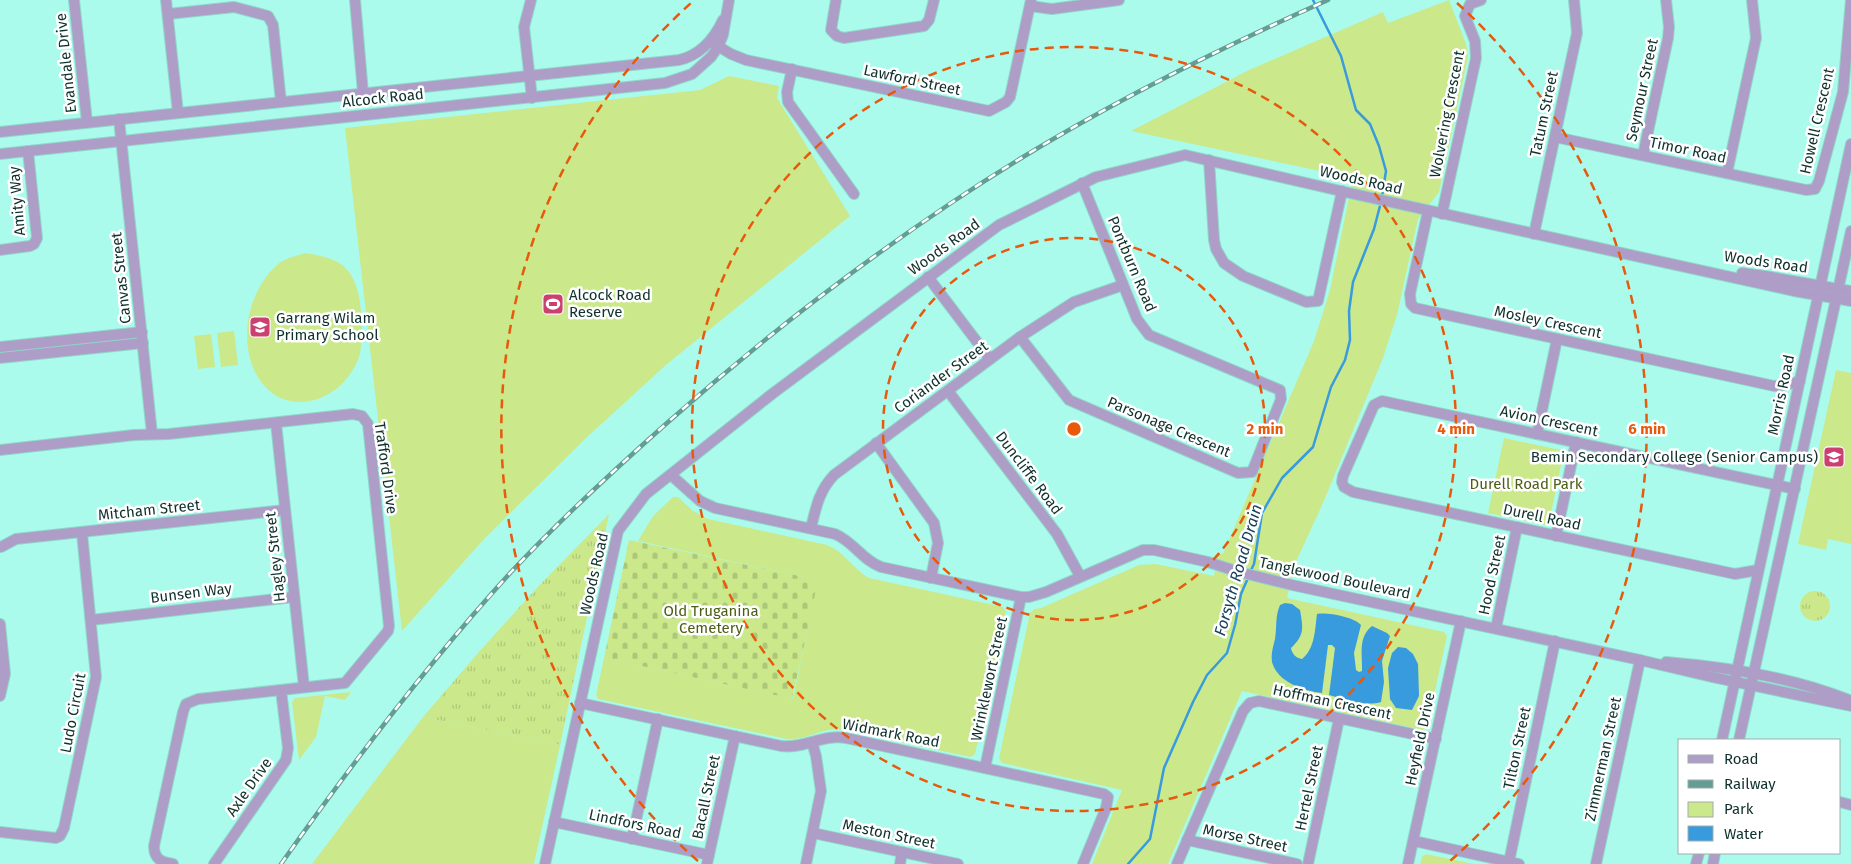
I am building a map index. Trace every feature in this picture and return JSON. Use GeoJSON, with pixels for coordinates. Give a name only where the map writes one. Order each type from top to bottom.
{"type":"FeatureCollection","features":[{"type":"Feature","properties":{"kind":"street","name":"Evandale Drive"},"geometry":{"type":"LineString","coordinates":[[74,0],[88,122]]}},
{"type":"Feature","properties":{"kind":"street"},"geometry":{"type":"LineString","coordinates":[[166,0],[178,113]]}},
{"type":"Feature","properties":{"kind":"street"},"geometry":{"type":"LineString","coordinates":[[355,0],[363,93]]}},
{"type":"Feature","properties":{"kind":"street"},"geometry":{"type":"LineString","coordinates":[[531,0],[524,27],[532,98]]}},
{"type":"Feature","properties":{"kind":"street"},"geometry":{"type":"LineString","coordinates":[[836,0],[831,30],[834,34],[844,38],[921,27],[929,20],[934,0]]}},
{"type":"Feature","properties":{"kind":"street"},"geometry":{"type":"LineString","coordinates":[[1031,3],[1052,9],[1119,0]]}},
{"type":"Feature","properties":{"kind":"street","name":"Wolvering Crescent"},"geometry":{"type":"LineString","coordinates":[[1442,214],[1476,58],[1475,41],[1465,16],[1470,4],[1481,0]]}},
{"type":"Feature","properties":{"kind":"street","name":"Tatum Street"},"geometry":{"type":"LineString","coordinates":[[1534,234],[1577,33],[1574,0]]}},
{"type":"Feature","properties":{"kind":"street","name":"Seymour Street"},"geometry":{"type":"LineString","coordinates":[[1643,155],[1668,38],[1669,27],[1666,0]]}},
{"type":"Feature","properties":{"kind":"street"},"geometry":{"type":"LineString","coordinates":[[1727,174],[1756,38],[1752,0]]}},
{"type":"Feature","properties":{"kind":"street","name":"Howell Crescent"},"geometry":{"type":"LineString","coordinates":[[1815,189],[1819,181],[1843,92],[1851,0]]}},
{"type":"Feature","properties":{"kind":"street","name":"Lawford Street"},"geometry":{"type":"LineString","coordinates":[[714,44],[741,58],[989,111],[1006,102],[1010,97],[1031,3]]}},
{"type":"Feature","properties":{"kind":"street","name":"Alcock Road"},"geometry":{"type":"LineString","coordinates":[[0,132],[680,60],[714,44],[723,35],[728,5]]}},
{"type":"Feature","properties":{"kind":"street"},"geometry":{"type":"LineString","coordinates":[[168,14],[234,7],[268,16],[273,25],[281,102]]}},
{"type":"Feature","properties":{"kind":"street","name":"Alcock Road"},"geometry":{"type":"LineString","coordinates":[[0,154],[532,98],[665,82],[682,78],[696,71],[711,57],[714,44]]}},
{"type":"Feature","properties":{"kind":"street"},"geometry":{"type":"LineString","coordinates":[[792,70],[787,92],[788,102],[854,194]]}},
{"type":"Feature","properties":{"kind":"street","name":"Canvas Street"},"geometry":{"type":"LineString","coordinates":[[119,120],[152,434]]}},
{"type":"Feature","properties":{"kind":"street","name":"Timor Road"},"geometry":{"type":"LineString","coordinates":[[1554,136],[1727,174],[1806,190],[1815,189]]}},
{"type":"Feature","properties":{"kind":"street","name":"Morris Road"},"geometry":{"type":"LineString","coordinates":[[1722,739],[1851,144]]}},
{"type":"Feature","properties":{"kind":"street","name":"Amity Way"},"geometry":{"type":"LineString","coordinates":[[0,250],[30,246],[37,238],[28,151]]}},
{"type":"Feature","properties":{"kind":"street","name":"Woods Road"},"geometry":{"type":"LineString","coordinates":[[545,864],[618,531],[646,494],[772,394],[999,225],[1082,182],[1185,155],[1534,234],[1689,267],[1837,294]]}},
{"type":"Feature","properties":{"kind":"street"},"geometry":{"type":"LineString","coordinates":[[1209,160],[1214,240],[1216,250],[1224,263],[1243,276],[1306,302],[1318,300],[1343,192]]}},
{"type":"Feature","properties":{"kind":"street","name":"Pontburn Road"},"geometry":{"type":"LineString","coordinates":[[1082,182],[1137,319],[1149,334],[1280,390]]}},
{"type":"Feature","properties":{"kind":"street","name":"Mosley Crescent"},"geometry":{"type":"LineString","coordinates":[[1428,211],[1410,294],[1411,304],[1415,308],[1774,386],[1800,381]]}},
{"type":"Feature","properties":{"kind":"street"},"geometry":{"type":"LineString","coordinates":[[1739,739],[1851,231]]}},
{"type":"Feature","properties":{"kind":"street"},"geometry":{"type":"LineString","coordinates":[[928,277],[990,359]]}},
{"type":"Feature","properties":{"kind":"street","name":"Coriander Street"},"geometry":{"type":"LineString","coordinates":[[811,528],[818,497],[825,484],[834,474],[1020,337],[1074,302],[1123,285]]}},
{"type":"Feature","properties":{"kind":"street"},"geometry":{"type":"LineString","coordinates":[[1837,294],[1851,291]]}},
{"type":"Feature","properties":{"kind":"street"},"geometry":{"type":"LineString","coordinates":[[1837,294],[1851,301]]}},
{"type":"Feature","properties":{"kind":"street"},"geometry":{"type":"LineString","coordinates":[[0,358],[13,351],[142,332]]}},
{"type":"Feature","properties":{"kind":"street","name":"Parsonage Crescent"},"geometry":{"type":"LineString","coordinates":[[1020,337],[1069,400],[1238,473],[1252,472],[1281,399],[1280,390]]}},
{"type":"Feature","properties":{"kind":"street"},"geometry":{"type":"LineString","coordinates":[[1537,434],[1557,339]]}},
{"type":"Feature","properties":{"kind":"street"},"geometry":{"type":"LineString","coordinates":[[0,347],[13,351],[143,343]]}},
{"type":"Feature","properties":{"kind":"street","name":"Mosley Crescent"},"geometry":{"type":"LineString","coordinates":[[1774,386],[1784,392],[1795,404]]}},
{"type":"Feature","properties":{"kind":"street","name":"Duncliffe Road"},"geometry":{"type":"LineString","coordinates":[[948,391],[1057,534],[1080,576]]}},
{"type":"Feature","properties":{"kind":"street","name":"Avion Crescent"},"geometry":{"type":"LineString","coordinates":[[1344,487],[1342,482],[1343,476],[1371,411],[1377,402],[1382,401],[1795,489]]}},
{"type":"Feature","properties":{"kind":"street","name":"Trafford Drive"},"geometry":{"type":"LineString","coordinates":[[0,450],[357,414],[366,421],[369,432],[389,629],[347,681],[339,684],[198,699],[186,704],[154,846],[154,854],[158,859],[173,864]]}},
{"type":"Feature","properties":{"kind":"street","name":"Hagley Street"},"geometry":{"type":"LineString","coordinates":[[276,423],[304,687]]}},
{"type":"Feature","properties":{"kind":"street"},"geometry":{"type":"LineString","coordinates":[[1556,536],[1576,442]]}},
{"type":"Feature","properties":{"kind":"street"},"geometry":{"type":"LineString","coordinates":[[876,443],[934,523],[938,543],[931,578]]}},
{"type":"Feature","properties":{"kind":"street","name":"Tanglewood Boulevard"},"geometry":{"type":"LineString","coordinates":[[671,475],[700,502],[715,508],[811,528],[843,538],[873,564],[1021,598],[1037,595],[1143,550],[1154,550],[1292,584],[1555,641],[1668,668],[1851,706]]}},
{"type":"Feature","properties":{"kind":"street","name":"Durell Road"},"geometry":{"type":"LineString","coordinates":[[1344,487],[1353,492],[1735,574],[1758,570]]}},
{"type":"Feature","properties":{"kind":"street","name":"Mitcham Street"},"geometry":{"type":"LineString","coordinates":[[1,547],[16,540],[286,510]]}},
{"type":"Feature","properties":{"kind":"street","name":"Hood Street"},"geometry":{"type":"LineString","coordinates":[[1496,628],[1517,527]]}},
{"type":"Feature","properties":{"kind":"street","name":"Ludo Circuit"},"geometry":{"type":"LineString","coordinates":[[0,832],[56,838],[63,832],[95,686],[96,666],[82,533]]}},
{"type":"Feature","properties":{"kind":"street"},"geometry":{"type":"LineString","coordinates":[[0,535],[1,547]]}},
{"type":"Feature","properties":{"kind":"street","name":"Mitcham Street"},"geometry":{"type":"LineString","coordinates":[[0,535],[16,540]]}},
{"type":"Feature","properties":{"kind":"street"},"geometry":{"type":"LineString","coordinates":[[1735,574],[1749,585],[1753,592]]}},
{"type":"Feature","properties":{"kind":"street","name":"Bunsen Way"},"geometry":{"type":"LineString","coordinates":[[91,620],[294,597]]}},
{"type":"Feature","properties":{"kind":"street","name":"Wrinklewort Street"},"geometry":{"type":"LineString","coordinates":[[985,768],[1021,598]]}},
{"type":"Feature","properties":{"kind":"street","name":"Heyfield Drive"},"geometry":{"type":"LineString","coordinates":[[1408,864],[1461,621]]}},
{"type":"Feature","properties":{"kind":"street"},"geometry":{"type":"LineString","coordinates":[[0,624],[5,674],[0,696]]}},
{"type":"Feature","properties":{"kind":"street","name":"Tilton Street"},"geometry":{"type":"LineString","coordinates":[[1508,862],[1555,641]]}},
{"type":"Feature","properties":{"kind":"street","name":"Tanglewood Boulevard"},"geometry":{"type":"LineString","coordinates":[[1640,660],[1679,663],[1754,674],[1807,686],[1851,701]]}},
{"type":"Feature","properties":{"kind":"street","name":"Zimmerman Street"},"geometry":{"type":"LineString","coordinates":[[1596,864],[1640,660]]}},
{"type":"Feature","properties":{"kind":"street","name":"Axle Drive"},"geometry":{"type":"LineString","coordinates":[[214,864],[286,760],[288,748],[281,690]]}},
{"type":"Feature","properties":{"kind":"street","name":"Hoffman Crescent"},"geometry":{"type":"LineString","coordinates":[[1177,864],[1242,711],[1246,706],[1254,702],[1259,701],[1436,739]]}},
{"type":"Feature","properties":{"kind":"street","name":"Widmark Road"},"geometry":{"type":"LineString","coordinates":[[580,703],[791,747],[837,736],[1104,794],[1108,797],[1106,808],[1084,864]]}},
{"type":"Feature","properties":{"kind":"street","name":"Hertel Street"},"geometry":{"type":"LineString","coordinates":[[1308,864],[1339,719]]}},
{"type":"Feature","properties":{"kind":"street"},"geometry":{"type":"LineString","coordinates":[[632,839],[658,720]]}},
{"type":"Feature","properties":{"kind":"street","name":"Bacall Street"},"geometry":{"type":"LineString","coordinates":[[708,860],[734,736]]}},
{"type":"Feature","properties":{"kind":"street"},"geometry":{"type":"LineString","coordinates":[[806,864],[821,791],[812,742]]}},
{"type":"Feature","properties":{"kind":"street","name":"Lindfors Road"},"geometry":{"type":"LineString","coordinates":[[554,822],[632,839],[708,860]]}},
{"type":"Feature","properties":{"kind":"street","name":"Meston Street"},"geometry":{"type":"LineString","coordinates":[[813,833],[958,864]]}},
{"type":"Feature","properties":{"kind":"street","name":"Morse Street"},"geometry":{"type":"LineString","coordinates":[[1187,840],[1298,864]]}},
{"type":"Feature","properties":{"kind":"street"},"geometry":{"type":"LineString","coordinates":[[1414,841],[1519,864]]}},
{"type":"Feature","properties":{"kind":"street"},"geometry":{"type":"LineString","coordinates":[[900,864],[902,852]]}},
{"type":"Feature","properties":{"kind":"green space"},"geometry":{"type":"Polygon","coordinates":[[[1449,0],[1466,44],[1468,57],[1439,192],[1418,219],[1397,315],[1383,358],[1323,503],[1294,566],[1287,598],[1444,632],[1447,636],[1427,727],[1423,730],[1242,691],[1168,864],[1092,864],[1122,790],[1002,763],[999,758],[1030,613],[1034,609],[1041,608],[1139,565],[1156,564],[1214,576],[1218,553],[1223,554],[1314,341],[1330,290],[1353,178],[1131,131],[1249,70],[1383,12],[1388,23],[1449,0]]]}},
{"type":"Feature","properties":{"kind":"green space","name":"Alcock Road Reserve"},"geometry":{"type":"Polygon","coordinates":[[[729,76],[779,86],[777,98],[850,216],[667,364],[585,439],[484,539],[402,631],[345,128],[700,90],[729,76]]]}},
{"type":"Feature","properties":{"kind":"green space"},"geometry":{"type":"Polygon","coordinates":[[[305,253],[341,264],[350,273],[356,285],[359,298],[362,334],[359,357],[355,366],[350,375],[336,389],[310,401],[294,402],[282,399],[272,393],[259,379],[252,365],[248,350],[248,319],[258,289],[267,276],[280,263],[305,253]]]}},
{"type":"Feature","properties":{"kind":"green space"},"geometry":{"type":"Polygon","coordinates":[[[234,331],[238,365],[221,367],[217,333],[234,331]]]}},
{"type":"Feature","properties":{"kind":"green space"},"geometry":{"type":"Polygon","coordinates":[[[211,334],[215,367],[198,369],[194,336],[211,334]]]}},
{"type":"Feature","properties":{"kind":"green space"},"geometry":{"type":"Polygon","coordinates":[[[1836,370],[1851,373],[1851,544],[1828,539],[1826,550],[1798,544],[1836,370]]]}},
{"type":"Feature","properties":{"kind":"green space","name":"Durell Road Park"},"geometry":{"type":"Polygon","coordinates":[[[1504,438],[1561,450],[1563,455],[1549,523],[1545,525],[1488,513],[1504,438]]]}},
{"type":"Feature","properties":{"kind":"green space"},"geometry":{"type":"Polygon","coordinates":[[[673,497],[678,497],[693,511],[708,519],[827,545],[839,552],[869,578],[1003,607],[1006,612],[975,754],[971,757],[836,729],[800,738],[787,739],[598,699],[596,695],[604,658],[793,699],[818,580],[638,541],[653,516],[673,497]]]}},
{"type":"Feature","properties":{"kind":"green space"},"geometry":{"type":"Polygon","coordinates":[[[609,514],[560,745],[423,717],[534,591],[609,514]]]}},
{"type":"Feature","properties":{"kind":"green space","name":"Old Truganina Cemetery"},"geometry":{"type":"Polygon","coordinates":[[[629,540],[819,580],[792,699],[604,658],[629,540]]]}},
{"type":"Feature","properties":{"kind":"green space"},"geometry":{"type":"Polygon","coordinates":[[[1815,591],[1826,595],[1830,606],[1826,617],[1815,621],[1804,617],[1800,606],[1804,595],[1815,591]]]}},
{"type":"Feature","properties":{"kind":"green space"},"geometry":{"type":"Polygon","coordinates":[[[351,692],[345,700],[325,696],[316,737],[299,760],[292,702],[295,698],[351,692]]]}},
{"type":"Feature","properties":{"kind":"green space"},"geometry":{"type":"Polygon","coordinates":[[[423,717],[560,745],[534,864],[312,864],[423,717]]]}},
{"type":"Feature","properties":{"kind":"green space"},"geometry":{"type":"Polygon","coordinates":[[[1426,854],[1474,864],[1420,864],[1422,857],[1426,854]]]}},
{"type":"Feature","properties":{"kind":"water"},"geometry":{"type":"Polygon","coordinates":[[[1285,603],[1292,604],[1300,610],[1302,631],[1299,639],[1291,648],[1296,657],[1302,659],[1310,650],[1312,644],[1317,614],[1340,616],[1358,622],[1361,625],[1354,653],[1356,670],[1359,672],[1362,671],[1362,647],[1367,631],[1372,626],[1390,636],[1382,661],[1384,682],[1381,702],[1369,704],[1329,695],[1335,648],[1332,645],[1328,645],[1322,693],[1300,688],[1279,675],[1272,662],[1272,653],[1278,609],[1280,605],[1285,603]]]}},
{"type":"Feature","properties":{"kind":"water"},"geometry":{"type":"Polygon","coordinates":[[[1398,647],[1406,648],[1413,654],[1418,664],[1419,696],[1412,710],[1396,708],[1390,699],[1388,668],[1392,653],[1398,647]]]}},
{"type":"Feature","properties":{"kind":"waterway","name":"Forsyth Road Drain"},"geometry":{"type":"LineString","coordinates":[[1313,0],[1341,56],[1356,110],[1370,124],[1379,146],[1386,171],[1382,196]]}},
{"type":"Feature","properties":{"kind":"waterway","name":"Forsyth Road Drain"},"geometry":{"type":"LineString","coordinates":[[1250,572],[1254,564],[1262,513],[1282,478],[1313,447],[1331,387],[1345,360],[1350,340],[1349,311],[1353,282],[1374,229],[1381,202]]}},
{"type":"Feature","properties":{"kind":"waterway","name":"Forsyth Road Drain"},"geometry":{"type":"LineString","coordinates":[[1128,864],[1150,839],[1164,768],[1207,675],[1227,653],[1241,594],[1248,578]]}},
{"type":"Feature","properties":{"kind":"railway"},"geometry":{"type":"LineString","coordinates":[[281,864],[336,788],[421,677],[512,571],[608,477],[735,364],[877,254],[951,203],[1041,146],[1183,68],[1328,0]]}},
{"type":"Feature","properties":{"kind":"place","name":"Alcock Road Reserve"},"geometry":{"type":"Point","coordinates":[553,304]}},
{"type":"Feature","properties":{"kind":"place","name":"Garrang Wilam Primary School"},"geometry":{"type":"Point","coordinates":[260,327]}},
{"type":"Feature","properties":{"kind":"place","name":"Bemin Secondary College (Senior Campus)"},"geometry":{"type":"Point","coordinates":[1834,457]}}]}
